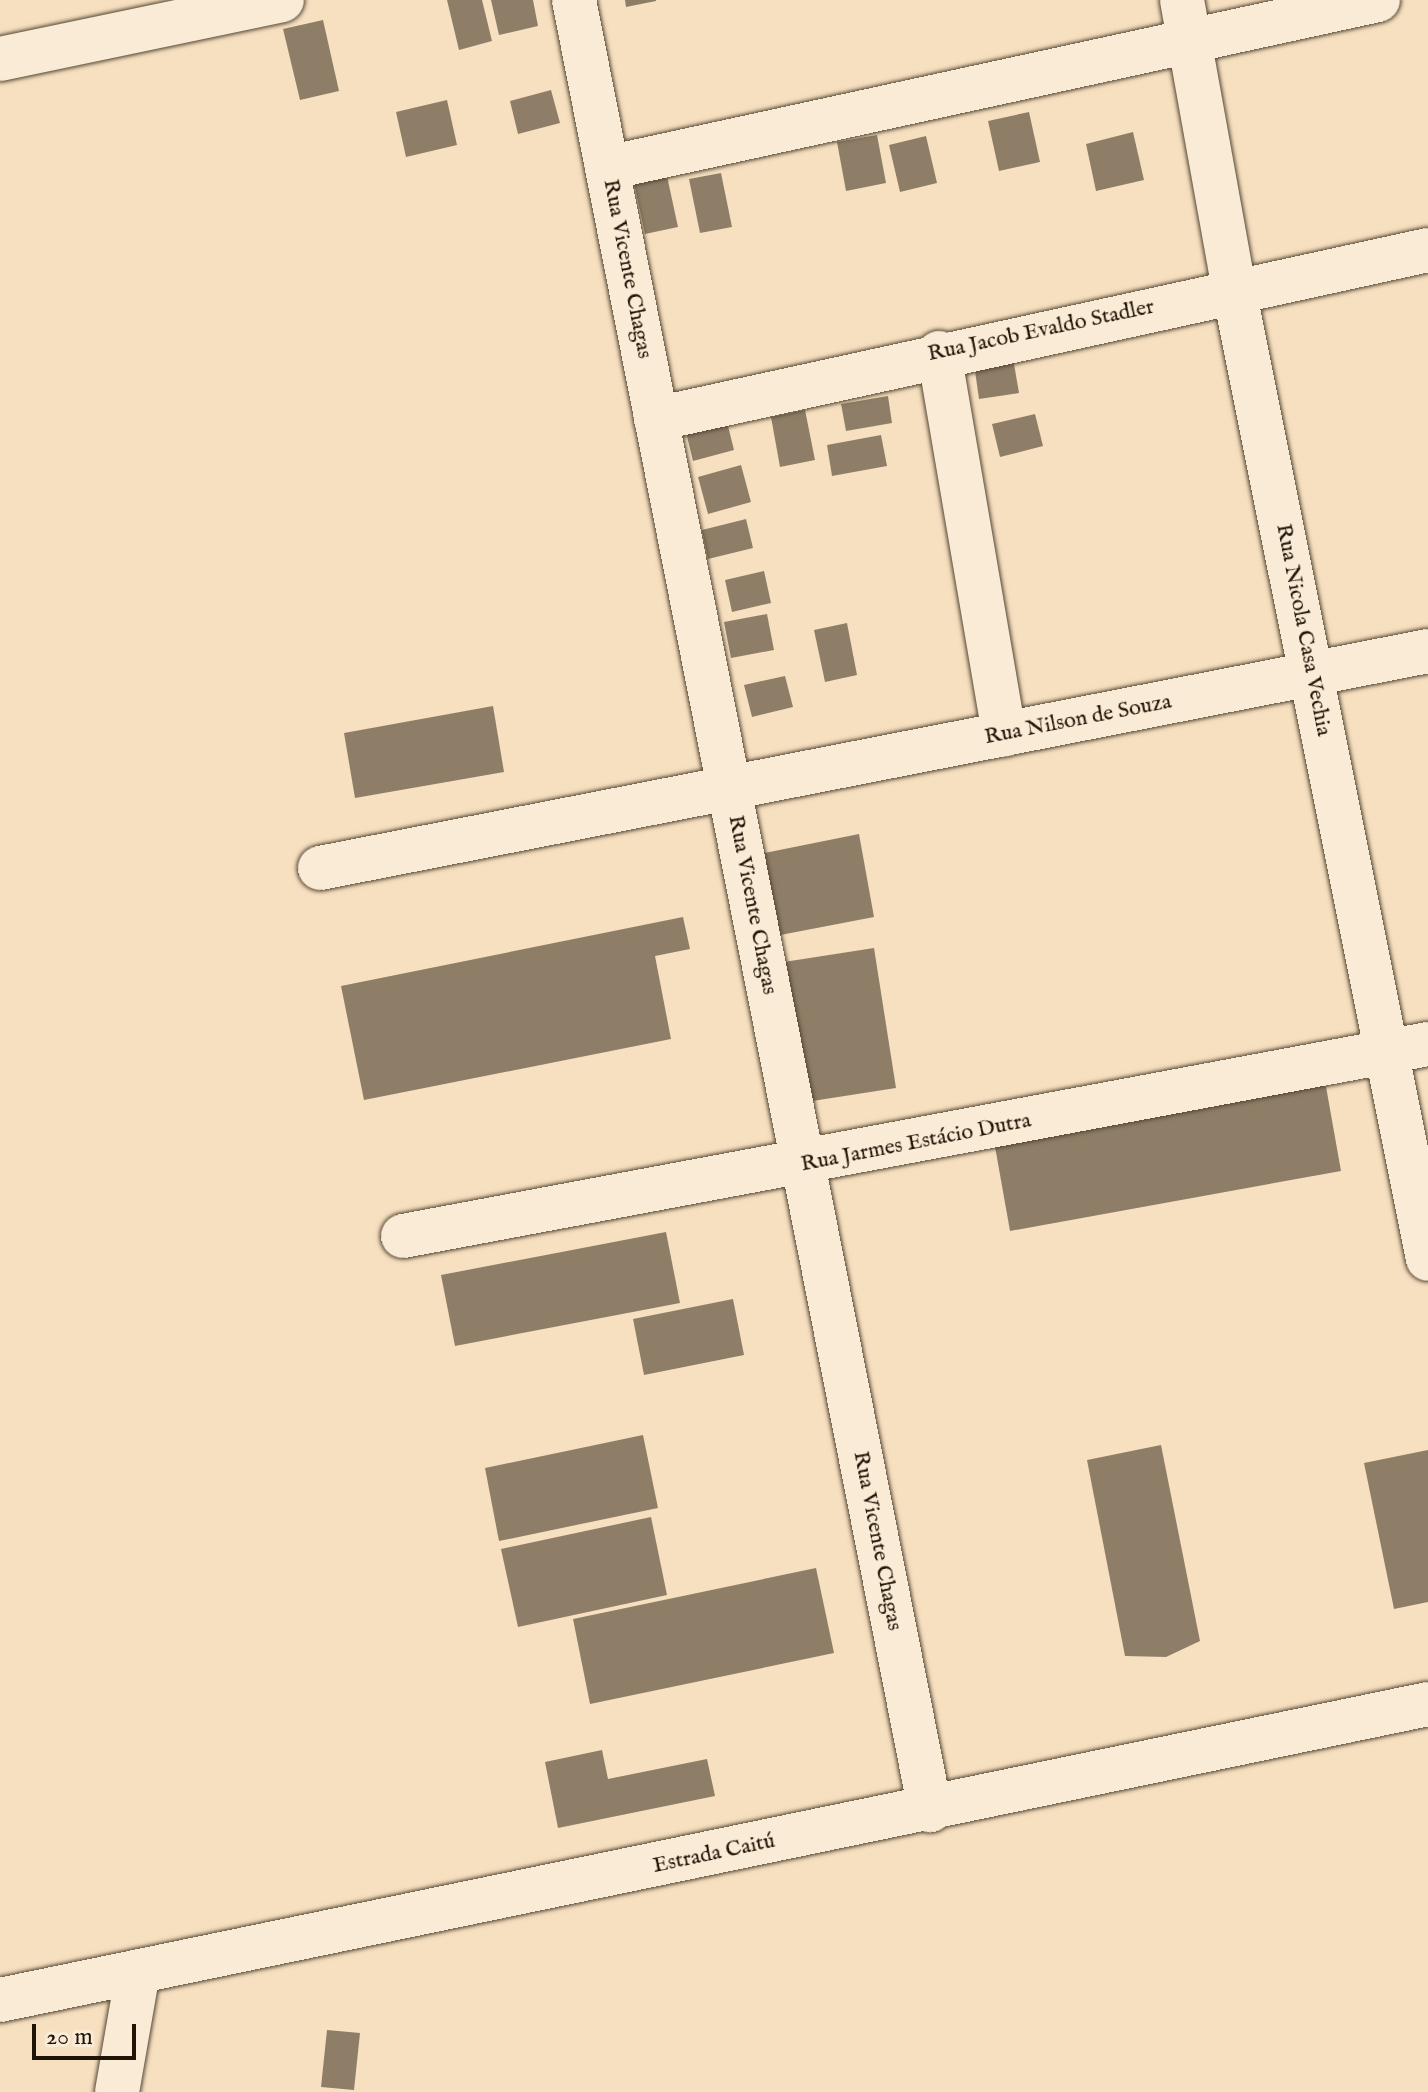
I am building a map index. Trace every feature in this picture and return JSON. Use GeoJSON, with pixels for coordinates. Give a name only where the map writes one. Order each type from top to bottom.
{"type":"FeatureCollection","features":[{"type":"Feature","properties":{"kind":"street"},"geometry":{"type":"LineString","coordinates":[[0,59],[282,0]]}},
{"type":"Feature","properties":{"kind":"street","name":"Rua Vicente Chagas"},"geometry":{"type":"LineString","coordinates":[[574,0],[930,1810]]}},
{"type":"Feature","properties":{"kind":"street"},"geometry":{"type":"LineString","coordinates":[[607,168],[1186,19],[1378,0]]}},
{"type":"Feature","properties":{"kind":"street","name":"Rua Nicola Casa Vechia"},"geometry":{"type":"LineString","coordinates":[[1186,19],[1234,290],[1428,1259]]}},
{"type":"Feature","properties":{"kind":"street","name":"Rua Jacob Evaldo Stadler"},"geometry":{"type":"LineString","coordinates":[[656,419],[939,353],[1428,250]]}},
{"type":"Feature","properties":{"kind":"street"},"geometry":{"type":"LineString","coordinates":[[939,353],[1004,734]]}},
{"type":"Feature","properties":{"kind":"street","name":"Rua Nilson de Souza"},"geometry":{"type":"LineString","coordinates":[[320,868],[1428,651]]}},
{"type":"Feature","properties":{"kind":"street","name":"Rua Jarmes Estácio Dutra"},"geometry":{"type":"LineString","coordinates":[[403,1236],[803,1165],[1428,1044]]}},
{"type":"Feature","properties":{"kind":"street","name":"Estrada Caitú"},"geometry":{"type":"LineString","coordinates":[[0,2000],[930,1810],[1428,1704]]}},
{"type":"Feature","properties":{"kind":"street"},"geometry":{"type":"LineString","coordinates":[[117,2092],[138,1972]]}},
{"type":"Feature","properties":{"kind":"building"},"geometry":{"type":"Polygon","coordinates":[[[447,0],[482,0],[492,41],[459,50],[447,0]]]}},
{"type":"Feature","properties":{"kind":"building"},"geometry":{"type":"Polygon","coordinates":[[[491,0],[533,0],[538,26],[499,35],[491,0]]]}},
{"type":"Feature","properties":{"kind":"building"},"geometry":{"type":"Polygon","coordinates":[[[625,0],[656,0],[656,1],[626,7],[625,0]]]}},
{"type":"Feature","properties":{"kind":"building"},"geometry":{"type":"Polygon","coordinates":[[[323,20],[339,91],[300,100],[283,29],[323,20]]]}},
{"type":"Feature","properties":{"kind":"building"},"geometry":{"type":"Polygon","coordinates":[[[551,90],[560,123],[518,134],[510,101],[551,90]]]}},
{"type":"Feature","properties":{"kind":"building"},"geometry":{"type":"Polygon","coordinates":[[[447,100],[457,145],[406,157],[396,112],[447,100]]]}},
{"type":"Feature","properties":{"kind":"building"},"geometry":{"type":"Polygon","coordinates":[[[1029,112],[1040,162],[999,171],[988,121],[1029,112]]]}},
{"type":"Feature","properties":{"kind":"building"},"geometry":{"type":"Polygon","coordinates":[[[1133,132],[1144,180],[1096,191],[1086,144],[1133,132]]]}},
{"type":"Feature","properties":{"kind":"building"},"geometry":{"type":"Polygon","coordinates":[[[877,135],[886,183],[846,191],[837,142],[877,135]]]}},
{"type":"Feature","properties":{"kind":"building"},"geometry":{"type":"Polygon","coordinates":[[[926,136],[937,183],[900,192],[889,145],[926,136]]]}},
{"type":"Feature","properties":{"kind":"building"},"geometry":{"type":"Polygon","coordinates":[[[721,173],[732,227],[700,233],[689,179],[721,173]]]}},
{"type":"Feature","properties":{"kind":"building"},"geometry":{"type":"Polygon","coordinates":[[[667,176],[678,227],[645,234],[634,183],[667,176]]]}},
{"type":"Feature","properties":{"kind":"building"},"geometry":{"type":"Polygon","coordinates":[[[1013,358],[1019,393],[979,399],[974,364],[1013,358]]]}},
{"type":"Feature","properties":{"kind":"building"},"geometry":{"type":"Polygon","coordinates":[[[888,396],[892,423],[846,431],[841,404],[888,396]]]}},
{"type":"Feature","properties":{"kind":"building"},"geometry":{"type":"Polygon","coordinates":[[[805,410],[815,460],[780,467],[771,417],[805,410]]]}},
{"type":"Feature","properties":{"kind":"building"},"geometry":{"type":"Polygon","coordinates":[[[725,414],[734,450],[693,461],[684,424],[725,414]]]}},
{"type":"Feature","properties":{"kind":"building"},"geometry":{"type":"Polygon","coordinates":[[[1035,414],[1043,446],[1000,457],[992,424],[1035,414]]]}},
{"type":"Feature","properties":{"kind":"building"},"geometry":{"type":"Polygon","coordinates":[[[881,435],[887,466],[832,476],[827,445],[881,435]]]}},
{"type":"Feature","properties":{"kind":"building"},"geometry":{"type":"Polygon","coordinates":[[[741,465],[751,502],[708,514],[698,477],[741,465]]]}},
{"type":"Feature","properties":{"kind":"building"},"geometry":{"type":"Polygon","coordinates":[[[746,519],[753,548],[708,559],[702,530],[746,519]]]}},
{"type":"Feature","properties":{"kind":"building"},"geometry":{"type":"Polygon","coordinates":[[[764,571],[771,603],[732,612],[725,580],[764,571]]]}},
{"type":"Feature","properties":{"kind":"building"},"geometry":{"type":"Polygon","coordinates":[[[767,614],[774,650],[731,658],[724,622],[767,614]]]}},
{"type":"Feature","properties":{"kind":"building"},"geometry":{"type":"Polygon","coordinates":[[[847,623],[857,675],[825,682],[814,630],[847,623]]]}},
{"type":"Feature","properties":{"kind":"building"},"geometry":{"type":"Polygon","coordinates":[[[785,676],[793,707],[752,717],[744,685],[785,676]]]}},
{"type":"Feature","properties":{"kind":"building"},"geometry":{"type":"Polygon","coordinates":[[[493,706],[504,772],[355,798],[344,733],[493,706]]]}},
{"type":"Feature","properties":{"kind":"building"},"geometry":{"type":"Polygon","coordinates":[[[859,834],[874,917],[770,937],[755,855],[859,834]]]}},
{"type":"Feature","properties":{"kind":"building"},"geometry":{"type":"Polygon","coordinates":[[[683,917],[690,949],[655,956],[671,1039],[364,1100],[341,986],[683,917]]]}},
{"type":"Feature","properties":{"kind":"building"},"geometry":{"type":"Polygon","coordinates":[[[874,948],[896,1088],[793,1104],[771,964],[874,948]]]}},
{"type":"Feature","properties":{"kind":"building"},"geometry":{"type":"Polygon","coordinates":[[[1325,1081],[1341,1171],[1010,1231],[994,1141],[1325,1081]]]}},
{"type":"Feature","properties":{"kind":"building"},"geometry":{"type":"Polygon","coordinates":[[[666,1232],[680,1303],[455,1346],[441,1275],[666,1232]]]}},
{"type":"Feature","properties":{"kind":"building"},"geometry":{"type":"Polygon","coordinates":[[[733,1299],[744,1355],[644,1375],[633,1319],[733,1299]]]}},
{"type":"Feature","properties":{"kind":"building"},"geometry":{"type":"Polygon","coordinates":[[[643,1435],[658,1508],[499,1541],[485,1468],[643,1435]]]}},
{"type":"Feature","properties":{"kind":"building"},"geometry":{"type":"Polygon","coordinates":[[[1161,1445],[1200,1641],[1166,1657],[1125,1656],[1087,1460],[1161,1445]]]}},
{"type":"Feature","properties":{"kind":"building"},"geometry":{"type":"Polygon","coordinates":[[[1428,1450],[1428,1602],[1394,1609],[1364,1463],[1428,1450]]]}},
{"type":"Feature","properties":{"kind":"building"},"geometry":{"type":"Polygon","coordinates":[[[651,1517],[667,1595],[518,1627],[501,1549],[651,1517]]]}},
{"type":"Feature","properties":{"kind":"building"},"geometry":{"type":"Polygon","coordinates":[[[816,1568],[834,1653],[590,1704],[573,1619],[816,1568]]]}},
{"type":"Feature","properties":{"kind":"building"},"geometry":{"type":"Polygon","coordinates":[[[602,1750],[608,1779],[707,1759],[715,1796],[558,1828],[545,1762],[602,1750]]]}},
{"type":"Feature","properties":{"kind":"building"},"geometry":{"type":"Polygon","coordinates":[[[327,2030],[360,2033],[354,2090],[321,2087],[327,2030]]]}}]}
